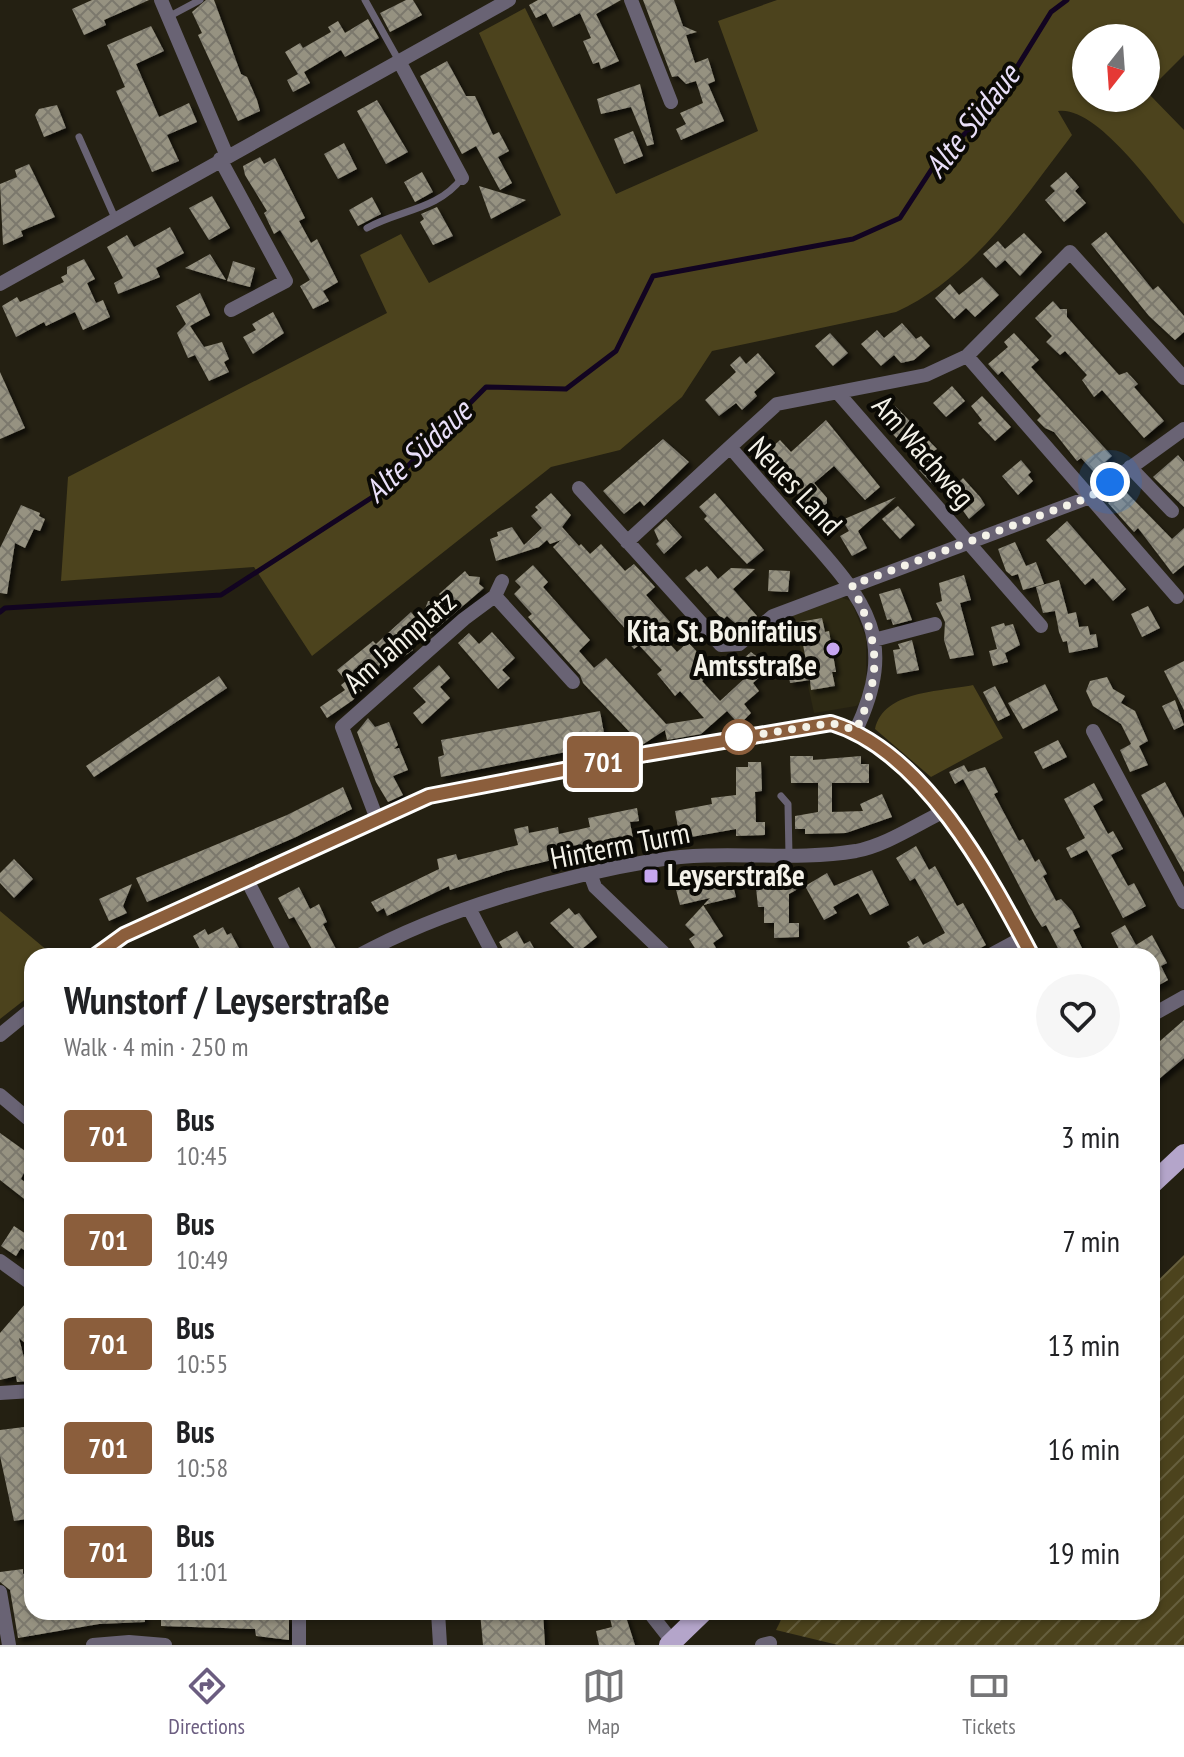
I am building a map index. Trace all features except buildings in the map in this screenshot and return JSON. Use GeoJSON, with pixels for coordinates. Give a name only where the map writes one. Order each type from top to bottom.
{"type":"FeatureCollection","features":[{"type":"Feature","properties":{"kind":"main road"},"geometry":{"type":"LineString","coordinates":[[1160,1172],[1184,1154]]}},
{"type":"Feature","properties":{"kind":"main road"},"geometry":{"type":"LineString","coordinates":[[672,1644],[695,1620]]}},
{"type":"Feature","properties":{"kind":"street"},"geometry":{"type":"LineString","coordinates":[[161,0],[224,158],[286,281],[231,310]]}},
{"type":"Feature","properties":{"kind":"street"},"geometry":{"type":"LineString","coordinates":[[0,284],[509,0]]}},
{"type":"Feature","properties":{"kind":"street"},"geometry":{"type":"LineString","coordinates":[[631,0],[671,102]]}},
{"type":"Feature","properties":{"kind":"street"},"geometry":{"type":"LineString","coordinates":[[399,61],[462,178]]}},
{"type":"Feature","properties":{"kind":"street","name":"Am Wachweg"},"geometry":{"type":"LineString","coordinates":[[730,447],[777,404],[926,375],[967,356],[1070,252],[1184,378]]}},
{"type":"Feature","properties":{"kind":"street"},"geometry":{"type":"LineString","coordinates":[[967,356],[1177,597]]}},
{"type":"Feature","properties":{"kind":"street","name":"Am Wachweg"},"geometry":{"type":"LineString","coordinates":[[838,393],[1041,626]]}},
{"type":"Feature","properties":{"kind":"street","name":"Am Wachweg"},"geometry":{"type":"LineString","coordinates":[[852,585],[970,544],[1090,497],[1184,429]]}},
{"type":"Feature","properties":{"kind":"street","name":"Neues Land"},"geometry":{"type":"LineString","coordinates":[[627,542],[730,447],[852,585],[871,624],[875,679],[856,730]]}},
{"type":"Feature","properties":{"kind":"street"},"geometry":{"type":"LineString","coordinates":[[1130,467],[1172,511]]}},
{"type":"Feature","properties":{"kind":"street"},"geometry":{"type":"LineString","coordinates":[[579,488],[721,645],[739,644],[773,616],[852,585]]}},
{"type":"Feature","properties":{"kind":"street","name":"Am Jahnplatz"},"geometry":{"type":"LineString","coordinates":[[377,819],[342,727],[464,619],[495,596],[502,581]]}},
{"type":"Feature","properties":{"kind":"street","name":"Am Jahnplatz"},"geometry":{"type":"LineString","coordinates":[[495,596],[573,682]]}},
{"type":"Feature","properties":{"kind":"street"},"geometry":{"type":"LineString","coordinates":[[874,640],[935,624]]}},
{"type":"Feature","properties":{"kind":"street"},"geometry":{"type":"LineString","coordinates":[[106,948],[124,935],[429,796],[831,723],[856,730],[919,783],[945,811],[988,875],[1028,948]]}},
{"type":"Feature","properties":{"kind":"street"},"geometry":{"type":"LineString","coordinates":[[1093,731],[1184,902]]}},
{"type":"Feature","properties":{"kind":"street","name":"Hinterm Turm"},"geometry":{"type":"LineString","coordinates":[[372,948],[469,908],[591,876],[658,860],[713,855],[789,856],[859,850],[945,811]]}},
{"type":"Feature","properties":{"kind":"street"},"geometry":{"type":"LineString","coordinates":[[591,876],[595,887],[659,948]]}},
{"type":"Feature","properties":{"kind":"street"},"geometry":{"type":"LineString","coordinates":[[247,880],[282,948]]}},
{"type":"Feature","properties":{"kind":"street"},"geometry":{"type":"LineString","coordinates":[[469,908],[490,948]]}},
{"type":"Feature","properties":{"kind":"street"},"geometry":{"type":"LineString","coordinates":[[1004,948],[1022,938]]}},
{"type":"Feature","properties":{"kind":"street"},"geometry":{"type":"LineString","coordinates":[[1160,1010],[1184,997]]}},
{"type":"Feature","properties":{"kind":"street"},"geometry":{"type":"LineString","coordinates":[[0,1035],[24,1016]]}},
{"type":"Feature","properties":{"kind":"street"},"geometry":{"type":"LineString","coordinates":[[0,1095],[24,1115]]}},
{"type":"Feature","properties":{"kind":"street"},"geometry":{"type":"LineString","coordinates":[[0,1261],[24,1278]]}},
{"type":"Feature","properties":{"kind":"street"},"geometry":{"type":"LineString","coordinates":[[0,1393],[24,1392]]}},
{"type":"Feature","properties":{"kind":"street"},"geometry":{"type":"LineString","coordinates":[[0,1592],[9,1645]]}},
{"type":"Feature","properties":{"kind":"street"},"geometry":{"type":"LineString","coordinates":[[299,1620],[299,1645]]}},
{"type":"Feature","properties":{"kind":"street"},"geometry":{"type":"LineString","coordinates":[[438,1620],[440,1645]]}},
{"type":"Feature","properties":{"kind":"street"},"geometry":{"type":"LineString","coordinates":[[655,1620],[672,1644]]}},
{"type":"Feature","properties":{"kind":"street"},"geometry":{"type":"LineString","coordinates":[[93,1645],[129,1642],[165,1645]]}},
{"type":"Feature","properties":{"kind":"lane"},"geometry":{"type":"LineString","coordinates":[[168,17],[200,0]]}},
{"type":"Feature","properties":{"kind":"lane"},"geometry":{"type":"LineString","coordinates":[[365,0],[399,61]]}},
{"type":"Feature","properties":{"kind":"lane"},"geometry":{"type":"LineString","coordinates":[[79,137],[115,218]]}},
{"type":"Feature","properties":{"kind":"lane"},"geometry":{"type":"LineString","coordinates":[[367,228],[394,213],[407,215],[452,191],[462,178]]}},
{"type":"Feature","properties":{"kind":"lane"},"geometry":{"type":"LineString","coordinates":[[781,796],[788,804],[789,856]]}},
{"type":"Feature","properties":{"kind":"shaded area"},"geometry":{"type":"Polygon","coordinates":[[[777,0],[1184,0],[1184,55],[1160,79],[1160,24],[1072,24],[1072,112],[1160,112],[1160,105],[1184,130],[1184,224],[1109,136],[1074,113],[1058,111],[1072,135],[994,235],[949,279],[896,312],[712,351],[682,397],[620,450],[551,467],[312,656],[254,567],[61,581],[68,477],[387,313],[360,255],[401,234],[429,283],[561,215],[479,33],[525,8],[616,194],[758,131],[718,21],[777,0]]]}},
{"type":"Feature","properties":{"kind":"shaded area","name":"Kita St. Bonifatius Amtsstraße"},"geometry":{"type":"Polygon","coordinates":[[[840,597],[851,601],[866,638],[866,697],[856,706],[814,713],[793,615],[840,597]]]}},
{"type":"Feature","properties":{"kind":"shaded area"},"geometry":{"type":"Polygon","coordinates":[[[973,685],[1003,738],[931,777],[875,729],[880,716],[901,700],[973,685]]]}},
{"type":"Feature","properties":{"kind":"shaded area"},"geometry":{"type":"Polygon","coordinates":[[[0,911],[44,948],[24,948],[24,1000],[0,1019],[0,911]]]}},
{"type":"Feature","properties":{"kind":"shaded area"},"geometry":{"type":"Polygon","coordinates":[[[1184,1255],[1184,1645],[838,1645],[776,1630],[781,1620],[1160,1620],[1160,1278],[1184,1255]]]}},
{"type":"Feature","properties":{"kind":"waterway","name":"Alte Südaue"},"geometry":{"type":"LineString","coordinates":[[0,612],[5,608],[221,595],[385,489],[486,387],[566,389],[616,351],[653,276],[853,239],[900,218],[937,161],[993,106],[1051,12],[1067,0]]}},
{"type":"Feature","properties":{"kind":"bus line","name":"701"},"geometry":{"type":"LineString","coordinates":[[106,948],[124,935],[182,907],[288,862],[429,796],[646,754],[831,723],[856,730],[919,783],[945,811],[988,875],[1028,948]]}},
{"type":"Feature","properties":{"kind":"place","name":"Kita St. Bonifatius Amtsstraße"},"geometry":{"type":"Point","coordinates":[833,649]}},
{"type":"Feature","properties":{"kind":"place","name":"Leyserstraße"},"geometry":{"type":"Point","coordinates":[651,876]}},
{"type":"Feature","properties":{"kind":"route"},"geometry":{"type":"LineString","coordinates":[[739,737],[730,739],[831,723],[856,730],[869,703],[875,679],[876,654],[871,624],[852,585],[970,544],[1090,497],[1110,482]]}}]}
